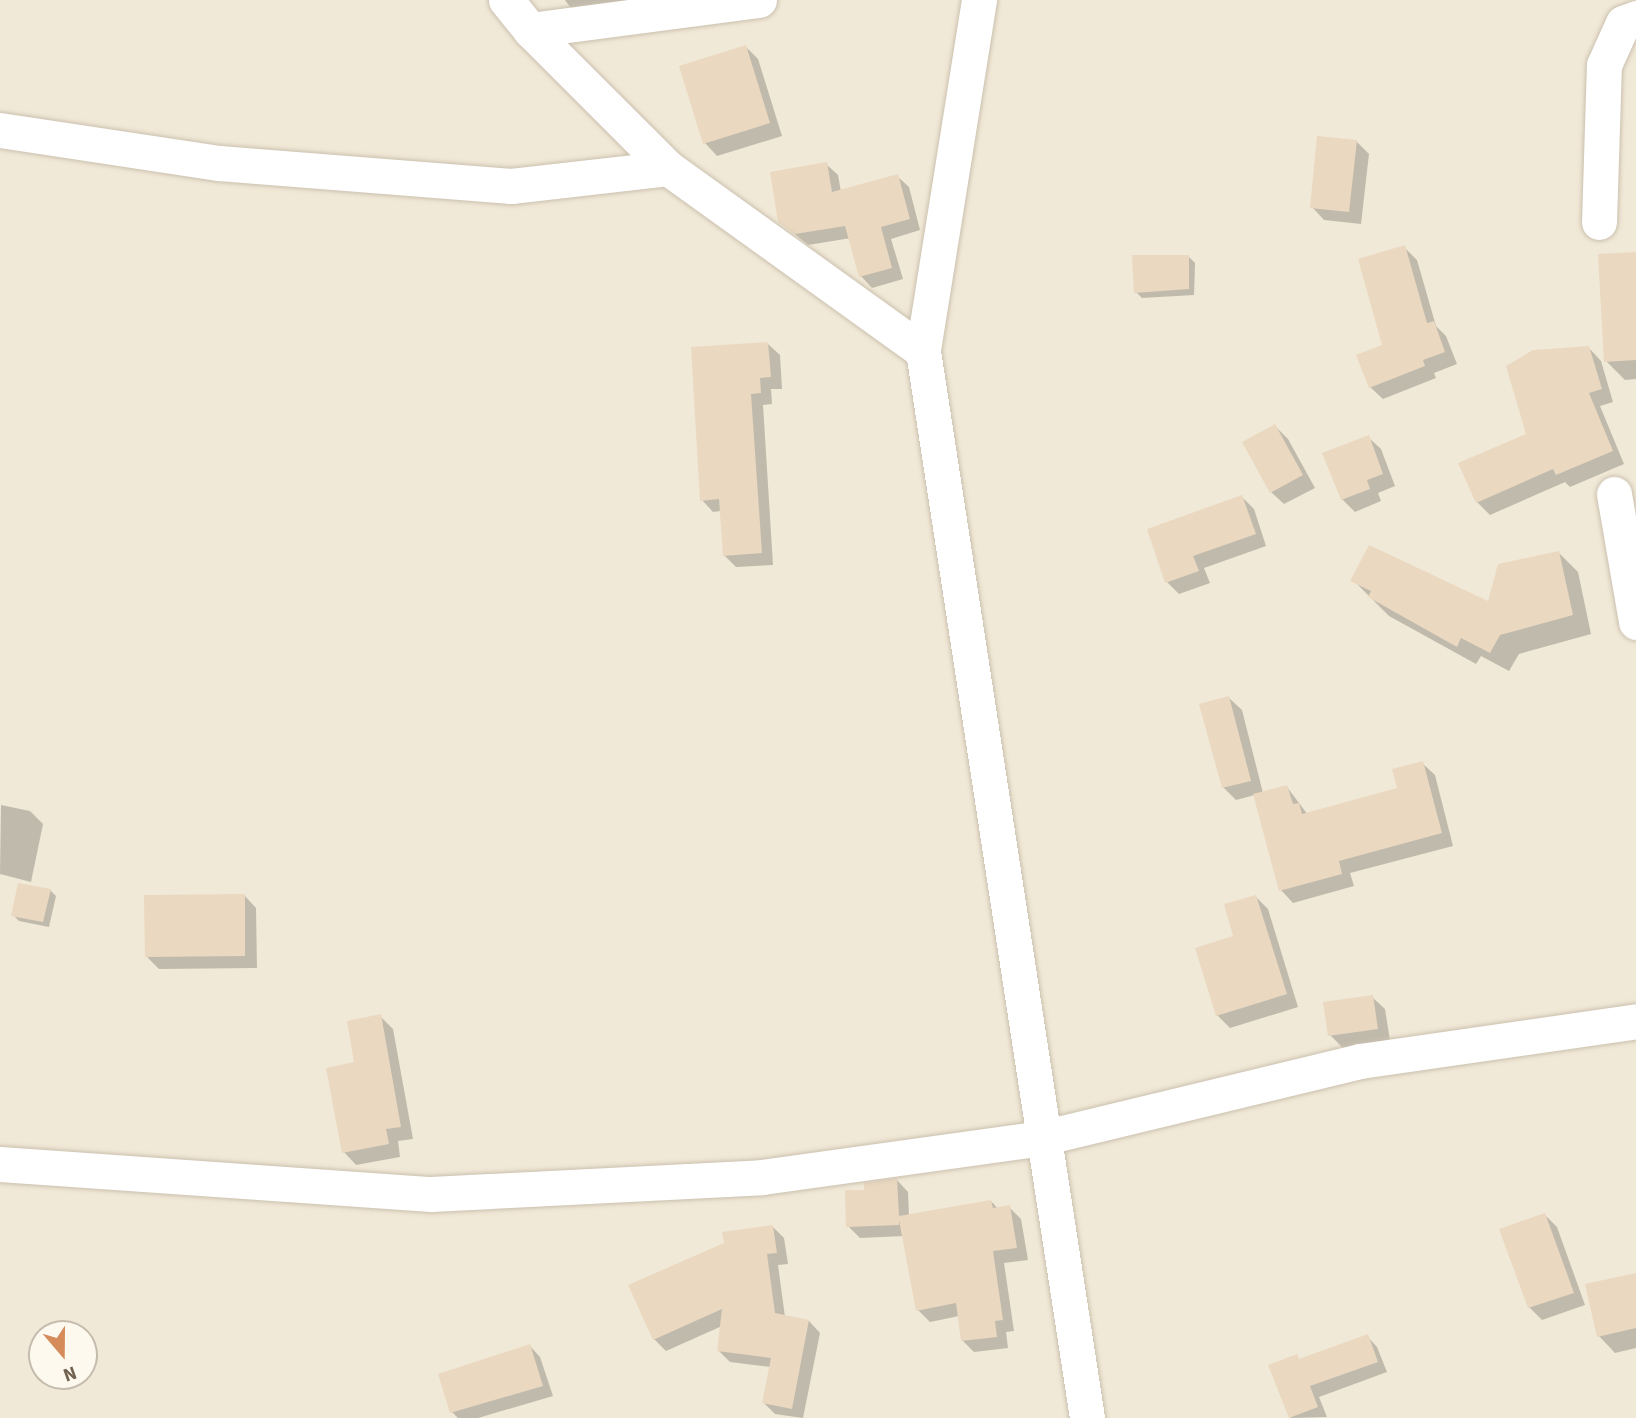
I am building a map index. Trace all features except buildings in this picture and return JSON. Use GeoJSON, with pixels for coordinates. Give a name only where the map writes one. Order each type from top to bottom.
{"type":"FeatureCollection","features":[{"type":"Feature","properties":{"kind":"street"},"geometry":{"type":"LineString","coordinates":[[506,0],[530,30],[668,168],[923,351]]}},
{"type":"Feature","properties":{"kind":"street"},"geometry":{"type":"LineString","coordinates":[[530,30],[759,0]]}},
{"type":"Feature","properties":{"kind":"street"},"geometry":{"type":"LineString","coordinates":[[979,0],[923,351],[1087,1418]]}},
{"type":"Feature","properties":{"kind":"street"},"geometry":{"type":"LineString","coordinates":[[1599,222],[1604,65],[1623,23],[1636,18]]}},
{"type":"Feature","properties":{"kind":"street"},"geometry":{"type":"LineString","coordinates":[[0,130],[219,163],[511,187],[668,168]]}},
{"type":"Feature","properties":{"kind":"street"},"geometry":{"type":"LineString","coordinates":[[1614,494],[1636,622]]}},
{"type":"Feature","properties":{"kind":"street"},"geometry":{"type":"LineString","coordinates":[[0,1164],[431,1194],[762,1177],[1042,1138],[1360,1061],[1636,1021]]}},
{"type":"Feature","properties":{"kind":"shaded area"},"geometry":{"type":"Polygon","coordinates":[[[0,0],[1636,0],[1636,1418],[0,1418],[0,0]]]}}]}
